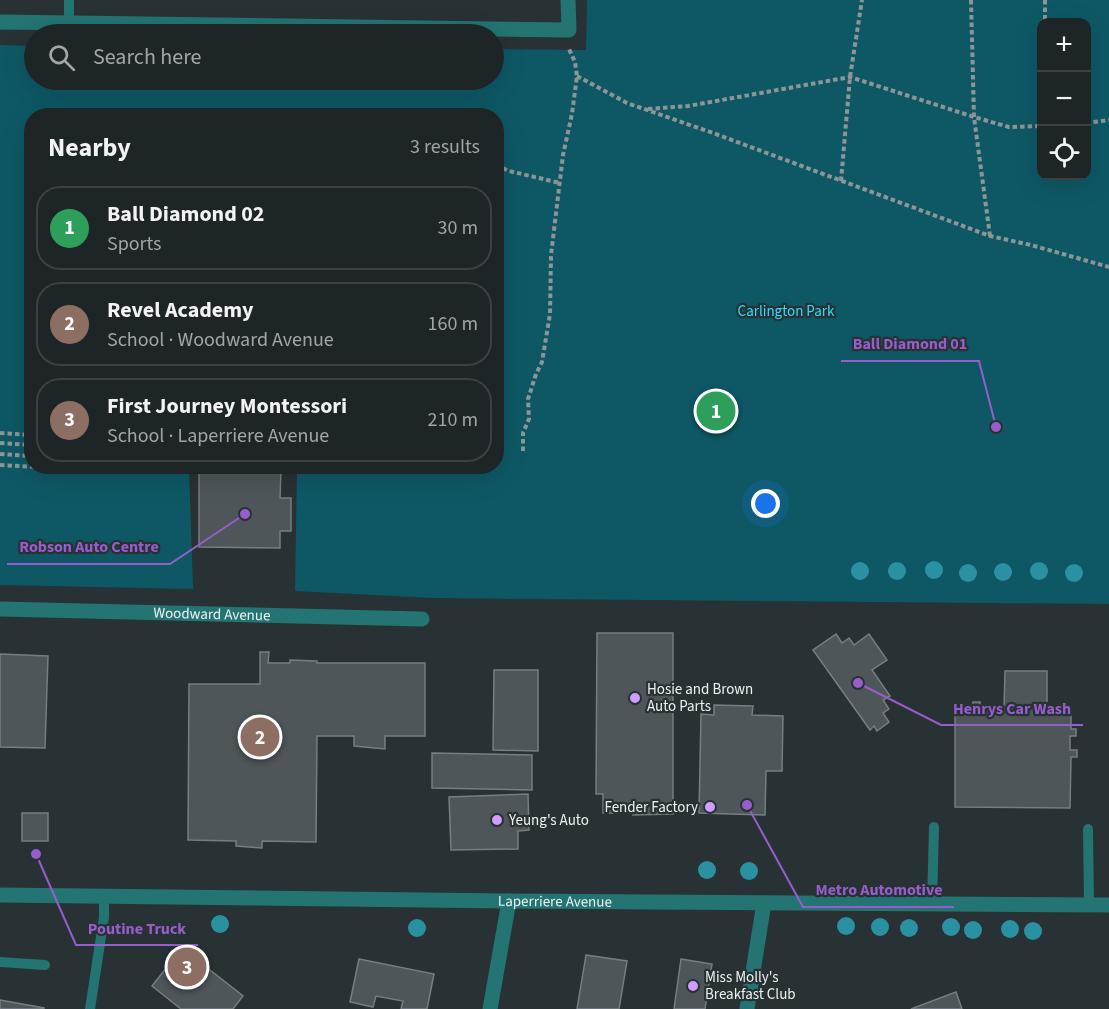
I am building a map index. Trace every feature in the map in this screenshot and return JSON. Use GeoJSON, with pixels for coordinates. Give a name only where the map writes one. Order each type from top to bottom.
{"type":"FeatureCollection","features":[{"type":"Feature","properties":{"kind":"street"},"geometry":{"type":"LineString","coordinates":[[504,29],[569,30],[568,0]]}},
{"type":"Feature","properties":{"kind":"street"},"geometry":{"type":"LineString","coordinates":[[0,22],[140,24]]}},
{"type":"Feature","properties":{"kind":"street","name":"Woodward Avenue"},"geometry":{"type":"LineString","coordinates":[[0,609],[422,619]]}},
{"type":"Feature","properties":{"kind":"street","name":"Laperriere Avenue"},"geometry":{"type":"LineString","coordinates":[[0,895],[1109,905]]}},
{"type":"Feature","properties":{"kind":"street"},"geometry":{"type":"LineString","coordinates":[[490,1009],[510,901]]}},
{"type":"Feature","properties":{"kind":"street"},"geometry":{"type":"LineString","coordinates":[[747,1009],[764,903]]}},
{"type":"Feature","properties":{"kind":"lane"},"geometry":{"type":"LineString","coordinates":[[69,0],[69,23]]}},
{"type":"Feature","properties":{"kind":"lane"},"geometry":{"type":"LineString","coordinates":[[932,904],[934,827]]}},
{"type":"Feature","properties":{"kind":"lane"},"geometry":{"type":"LineString","coordinates":[[1088,829],[1089,905]]}},
{"type":"Feature","properties":{"kind":"lane"},"geometry":{"type":"LineString","coordinates":[[90,1009],[104,917],[104,896]]}},
{"type":"Feature","properties":{"kind":"lane"},"geometry":{"type":"LineString","coordinates":[[0,962],[45,965]]}},
{"type":"Feature","properties":{"kind":"path"},"geometry":{"type":"LineString","coordinates":[[841,181],[850,77],[862,0]]}},
{"type":"Feature","properties":{"kind":"path"},"geometry":{"type":"LineString","coordinates":[[971,0],[974,117],[990,236]]}},
{"type":"Feature","properties":{"kind":"path"},"geometry":{"type":"LineString","coordinates":[[1045,0],[1045,18]]}},
{"type":"Feature","properties":{"kind":"path"},"geometry":{"type":"LineString","coordinates":[[523,451],[523,433],[529,418],[528,399],[542,362],[550,314],[551,255],[563,155],[578,76],[567,44],[569,30]]}},
{"type":"Feature","properties":{"kind":"path"},"geometry":{"type":"LineString","coordinates":[[578,76],[627,104],[713,133],[990,236],[1109,267]]}},
{"type":"Feature","properties":{"kind":"path"},"geometry":{"type":"LineString","coordinates":[[644,110],[688,106],[850,77],[1009,127],[1037,126]]}},
{"type":"Feature","properties":{"kind":"path"},"geometry":{"type":"LineString","coordinates":[[1091,122],[1109,120]]}},
{"type":"Feature","properties":{"kind":"path"},"geometry":{"type":"LineString","coordinates":[[504,169],[560,183]]}},
{"type":"Feature","properties":{"kind":"path"},"geometry":{"type":"LineString","coordinates":[[0,433],[24,434]]}},
{"type":"Feature","properties":{"kind":"path"},"geometry":{"type":"LineString","coordinates":[[0,443],[24,444]]}},
{"type":"Feature","properties":{"kind":"path"},"geometry":{"type":"LineString","coordinates":[[0,454],[24,456]]}},
{"type":"Feature","properties":{"kind":"path"},"geometry":{"type":"LineString","coordinates":[[0,465],[24,466]]}},
{"type":"Feature","properties":{"kind":"green space","name":"Carlington Park"},"geometry":{"type":"Polygon","coordinates":[[[587,0],[1109,0],[1109,604],[432,598],[295,591],[297,474],[504,474],[504,108],[24,108],[24,474],[189,474],[193,589],[0,585],[0,45],[24,46],[24,90],[504,90],[504,49],[586,50],[587,0]]]}},
{"type":"Feature","properties":{"kind":"building"},"geometry":{"type":"Polygon","coordinates":[[[199,474],[281,474],[280,498],[291,498],[291,531],[280,531],[280,548],[199,547],[199,474]]]}},
{"type":"Feature","properties":{"kind":"building","name":"Hosie and Brown Auto Parts"},"geometry":{"type":"Polygon","coordinates":[[[597,633],[673,633],[673,814],[603,813],[603,794],[596,794],[597,633]]]}},
{"type":"Feature","properties":{"kind":"building"},"geometry":{"type":"Polygon","coordinates":[[[836,634],[842,643],[849,638],[854,645],[869,634],[887,660],[872,670],[890,696],[883,700],[889,709],[883,713],[889,722],[877,731],[874,726],[870,730],[813,650],[836,634]]]}},
{"type":"Feature","properties":{"kind":"building"},"geometry":{"type":"Polygon","coordinates":[[[260,652],[269,652],[268,663],[290,663],[290,660],[317,661],[317,663],[425,663],[425,736],[385,736],[385,749],[354,746],[354,736],[317,736],[316,842],[262,841],[262,848],[236,846],[236,841],[188,840],[189,684],[260,684],[260,652]]]}},
{"type":"Feature","properties":{"kind":"building"},"geometry":{"type":"Polygon","coordinates":[[[0,654],[48,656],[45,748],[0,747],[0,654]]]}},
{"type":"Feature","properties":{"kind":"building"},"geometry":{"type":"Polygon","coordinates":[[[494,670],[538,670],[538,751],[493,750],[494,670]]]}},
{"type":"Feature","properties":{"kind":"building"},"geometry":{"type":"Polygon","coordinates":[[[1005,671],[1047,671],[1047,709],[1071,709],[1071,729],[1076,729],[1076,736],[1070,736],[1070,750],[1077,750],[1077,757],[1071,757],[1070,808],[955,807],[955,708],[973,708],[973,702],[980,702],[980,708],[1004,708],[1005,671]]]}},
{"type":"Feature","properties":{"kind":"building"},"geometry":{"type":"Polygon","coordinates":[[[714,705],[753,706],[752,715],[783,716],[782,771],[766,771],[765,815],[699,813],[701,714],[714,715],[714,705]]]}},
{"type":"Feature","properties":{"kind":"building"},"geometry":{"type":"Polygon","coordinates":[[[432,753],[532,755],[532,790],[432,788],[432,753]]]}},
{"type":"Feature","properties":{"kind":"building"},"geometry":{"type":"Polygon","coordinates":[[[528,794],[529,830],[518,831],[518,849],[451,850],[449,797],[528,794]]]}},
{"type":"Feature","properties":{"kind":"building"},"geometry":{"type":"Polygon","coordinates":[[[22,813],[48,813],[48,841],[22,841],[22,813]]]}},
{"type":"Feature","properties":{"kind":"building"},"geometry":{"type":"Polygon","coordinates":[[[182,948],[243,996],[233,1009],[181,1009],[152,986],[182,948]]]}},
{"type":"Feature","properties":{"kind":"building"},"geometry":{"type":"Polygon","coordinates":[[[586,955],[627,961],[619,1009],[577,1009],[586,955]]]}},
{"type":"Feature","properties":{"kind":"building"},"geometry":{"type":"Polygon","coordinates":[[[359,959],[434,974],[427,1009],[401,1009],[403,1001],[376,996],[373,1007],[350,1002],[359,959]]]}},
{"type":"Feature","properties":{"kind":"building","name":"Miss Molly's Breakfast Club"},"geometry":{"type":"Polygon","coordinates":[[[681,959],[712,964],[705,1009],[674,1009],[681,959]]]}},
{"type":"Feature","properties":{"kind":"building"},"geometry":{"type":"Polygon","coordinates":[[[956,992],[962,1009],[911,1009],[956,992]]]}},
{"type":"Feature","properties":{"kind":"building"},"geometry":{"type":"Polygon","coordinates":[[[0,1000],[44,1008],[44,1009],[0,1009],[0,1000]]]}},
{"type":"Feature","properties":{"kind":"place","name":"Ball Diamond 02"},"geometry":{"type":"Point","coordinates":[716,411]}},
{"type":"Feature","properties":{"kind":"place","name":"Ball Diamond 01"},"geometry":{"type":"Point","coordinates":[996,427]}},
{"type":"Feature","properties":{"kind":"place","name":"Robson Auto Centre"},"geometry":{"type":"Point","coordinates":[245,514]}},
{"type":"Feature","properties":{"kind":"place","name":"Henrys Car Wash"},"geometry":{"type":"Point","coordinates":[858,683]}},
{"type":"Feature","properties":{"kind":"place","name":"Hosie and Brown Auto Parts"},"geometry":{"type":"Point","coordinates":[635,698]}},
{"type":"Feature","properties":{"kind":"place","name":"Revel Academy"},"geometry":{"type":"Point","coordinates":[260,737]}},
{"type":"Feature","properties":{"kind":"place","name":"Metro Automotive"},"geometry":{"type":"Point","coordinates":[747,805]}},
{"type":"Feature","properties":{"kind":"place","name":"Fender Factory"},"geometry":{"type":"Point","coordinates":[710,807]}},
{"type":"Feature","properties":{"kind":"place","name":"Yeung's Auto"},"geometry":{"type":"Point","coordinates":[497,820]}},
{"type":"Feature","properties":{"kind":"place","name":"Poutine Truck"},"geometry":{"type":"Point","coordinates":[36,854]}},
{"type":"Feature","properties":{"kind":"place","name":"First Journey Montessori"},"geometry":{"type":"Point","coordinates":[187,967]}},
{"type":"Feature","properties":{"kind":"place","name":"Miss Molly's Breakfast Club"},"geometry":{"type":"Point","coordinates":[693,986]}}]}
